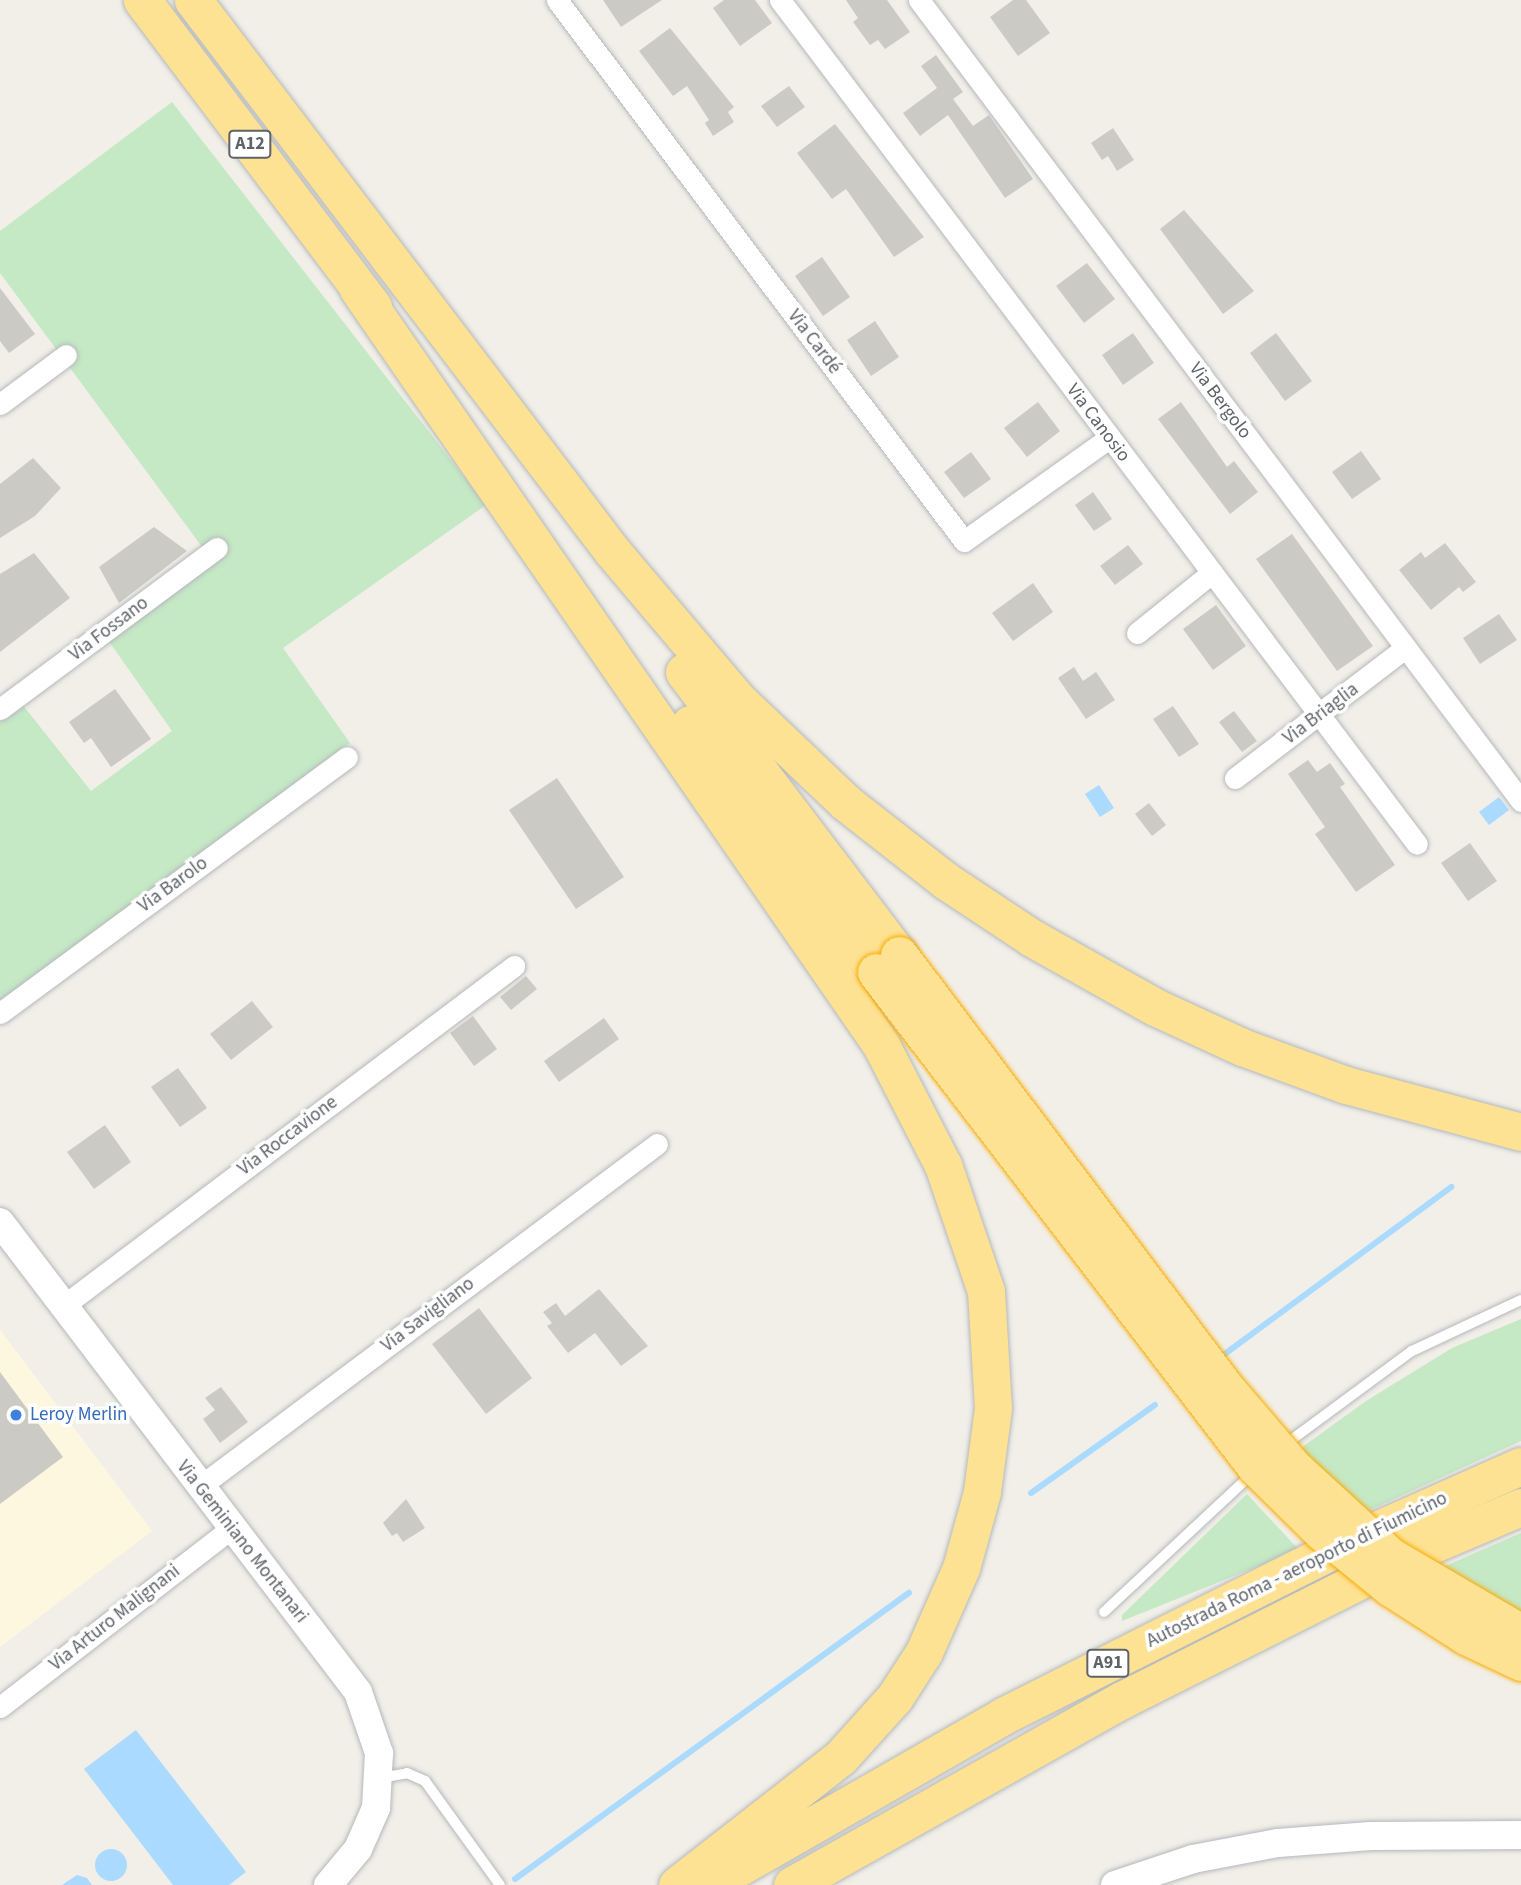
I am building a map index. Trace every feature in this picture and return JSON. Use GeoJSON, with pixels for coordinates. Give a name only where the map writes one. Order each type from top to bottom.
{"type":"FeatureCollection","features":[{"type":"Feature","properties":{"kind":"highway","name":"A12"},"geometry":{"type":"LineString","coordinates":[[142,0],[358,289]]}},
{"type":"Feature","properties":{"kind":"highway","name":"A12"},"geometry":{"type":"LineString","coordinates":[[192,0],[388,261]]}},
{"type":"Feature","properties":{"kind":"highway"},"geometry":{"type":"LineString","coordinates":[[388,261],[570,523],[1255,1466],[1322,1532],[1391,1588],[1466,1636],[1521,1662]]}},
{"type":"Feature","properties":{"kind":"highway"},"geometry":{"type":"LineString","coordinates":[[388,261],[612,551],[737,699],[845,802],[946,881],[1112,984],[1231,1042],[1399,1102],[1521,1132]]}},
{"type":"Feature","properties":{"kind":"highway"},"geometry":{"type":"LineString","coordinates":[[358,289],[888,964],[1224,1386],[1294,1468],[1390,1556],[1521,1633]]}},
{"type":"Feature","properties":{"kind":"highway"},"geometry":{"type":"LineString","coordinates":[[358,289],[881,1045],[943,1165],[986,1291],[993,1408],[982,1492],[961,1568],[924,1652],[895,1697],[841,1757],[677,1885]]}},
{"type":"Feature","properties":{"kind":"highway","name":"Autostrada Roma - aeroporto di Fiumicino"},"geometry":{"type":"LineString","coordinates":[[709,1885],[1005,1715],[1347,1543],[1521,1466]]}},
{"type":"Feature","properties":{"kind":"highway","name":"Autostrada Roma - aeroporto di Fiumicino"},"geometry":{"type":"LineString","coordinates":[[792,1885],[1122,1700],[1398,1561],[1521,1507]]}},
{"type":"Feature","properties":{"kind":"street","name":"Via Cardé"},"geometry":{"type":"LineString","coordinates":[[557,0],[964,541],[1109,438]]}},
{"type":"Feature","properties":{"kind":"street","name":"Via Canosio"},"geometry":{"type":"LineString","coordinates":[[780,0],[1210,574],[1417,844]]}},
{"type":"Feature","properties":{"kind":"street","name":"Via Bergolo"},"geometry":{"type":"LineString","coordinates":[[919,0],[1521,801]]}},
{"type":"Feature","properties":{"kind":"street"},"geometry":{"type":"LineString","coordinates":[[0,404],[66,355]]}},
{"type":"Feature","properties":{"kind":"street","name":"Via Fossano"},"geometry":{"type":"LineString","coordinates":[[0,709],[217,548]]}},
{"type":"Feature","properties":{"kind":"street"},"geometry":{"type":"LineString","coordinates":[[1137,633],[1210,574]]}},
{"type":"Feature","properties":{"kind":"street","name":"Via Briaglia"},"geometry":{"type":"LineString","coordinates":[[1235,778],[1405,649]]}},
{"type":"Feature","properties":{"kind":"street","name":"Via Barolo"},"geometry":{"type":"LineString","coordinates":[[0,1013],[347,757]]}},
{"type":"Feature","properties":{"kind":"street","name":"Via Roccavione"},"geometry":{"type":"LineString","coordinates":[[63,1306],[514,967]]}},
{"type":"Feature","properties":{"kind":"street","name":"Via Savigliano"},"geometry":{"type":"LineString","coordinates":[[199,1487],[656,1144]]}},
{"type":"Feature","properties":{"kind":"street","name":"Via Geminiano Montanari"},"geometry":{"type":"LineString","coordinates":[[0,1222],[230,1529],[358,1692],[371,1722],[380,1778],[376,1808],[358,1849],[328,1885]]}},
{"type":"Feature","properties":{"kind":"street","name":"Via Arturo Malignani"},"geometry":{"type":"LineString","coordinates":[[0,1707],[230,1529]]}},
{"type":"Feature","properties":{"kind":"street"},"geometry":{"type":"LineString","coordinates":[[1115,1885],[1194,1859],[1289,1842],[1371,1836],[1521,1835]]}},
{"type":"Feature","properties":{"kind":"lane"},"geometry":{"type":"LineString","coordinates":[[1104,1612],[1226,1495],[1376,1374],[1450,1331],[1521,1300]]}},
{"type":"Feature","properties":{"kind":"lane"},"geometry":{"type":"LineString","coordinates":[[380,1778],[407,1773],[425,1781],[500,1885]]}},
{"type":"Feature","properties":{"kind":"shaded area"},"geometry":{"type":"Polygon","coordinates":[[[0,1330],[152,1531],[0,1647],[0,1330]]]}},
{"type":"Feature","properties":{"kind":"green space"},"geometry":{"type":"Polygon","coordinates":[[[172,102],[486,505],[283,648],[350,743],[0,1005],[0,721],[22,704],[91,791],[172,731],[108,640],[211,559],[0,273],[0,231],[172,102]]]}},
{"type":"Feature","properties":{"kind":"green space"},"geometry":{"type":"Polygon","coordinates":[[[1521,1319],[1521,1441],[1359,1515],[1294,1453],[1366,1401],[1452,1348],[1521,1319]]]}},
{"type":"Feature","properties":{"kind":"green space"},"geometry":{"type":"Polygon","coordinates":[[[1247,1494],[1299,1550],[1122,1621],[1122,1615],[1247,1494]]]}},
{"type":"Feature","properties":{"kind":"green space"},"geometry":{"type":"Polygon","coordinates":[[[1521,1533],[1521,1622],[1443,1567],[1521,1533]]]}},
{"type":"Feature","properties":{"kind":"water"},"geometry":{"type":"Polygon","coordinates":[[[1099,785],[1114,808],[1100,817],[1085,794],[1099,785]]]}},
{"type":"Feature","properties":{"kind":"water"},"geometry":{"type":"Polygon","coordinates":[[[1499,797],[1509,810],[1489,825],[1479,812],[1499,797]]]}},
{"type":"Feature","properties":{"kind":"water"},"geometry":{"type":"Polygon","coordinates":[[[136,1730],[246,1872],[229,1885],[173,1885],[84,1769],[136,1730]]]}},
{"type":"Feature","properties":{"kind":"water"},"geometry":{"type":"Polygon","coordinates":[[[111,1849],[122,1854],[127,1865],[122,1876],[111,1881],[100,1876],[95,1865],[100,1854],[111,1849]]]}},
{"type":"Feature","properties":{"kind":"water"},"geometry":{"type":"Polygon","coordinates":[[[77,1875],[87,1878],[92,1885],[62,1885],[77,1875]]]}},
{"type":"Feature","properties":{"kind":"building"},"geometry":{"type":"Polygon","coordinates":[[[603,0],[662,0],[621,27],[603,0]]]}},
{"type":"Feature","properties":{"kind":"building"},"geometry":{"type":"Polygon","coordinates":[[[724,0],[755,0],[772,23],[740,46],[713,8],[724,0]]]}},
{"type":"Feature","properties":{"kind":"building"},"geometry":{"type":"Polygon","coordinates":[[[846,0],[887,0],[910,32],[885,49],[878,40],[870,45],[853,22],[858,18],[846,0]]]}},
{"type":"Feature","properties":{"kind":"building"},"geometry":{"type":"Polygon","coordinates":[[[1013,0],[1026,0],[1050,33],[1018,56],[990,17],[1013,0]]]}},
{"type":"Feature","properties":{"kind":"building"},"geometry":{"type":"Polygon","coordinates":[[[670,28],[734,107],[728,112],[734,122],[713,136],[705,123],[709,120],[687,86],[673,96],[639,51],[670,28]]]}},
{"type":"Feature","properties":{"kind":"building"},"geometry":{"type":"Polygon","coordinates":[[[936,55],[963,92],[953,99],[973,126],[989,115],[1033,179],[1005,198],[948,115],[920,136],[903,113],[937,88],[921,66],[936,55]]]}},
{"type":"Feature","properties":{"kind":"building"},"geometry":{"type":"Polygon","coordinates":[[[789,86],[805,107],[777,127],[761,106],[789,86]]]}},
{"type":"Feature","properties":{"kind":"building"},"geometry":{"type":"Polygon","coordinates":[[[835,124],[924,237],[894,257],[846,189],[832,199],[797,153],[835,124]]]}},
{"type":"Feature","properties":{"kind":"building"},"geometry":{"type":"Polygon","coordinates":[[[1113,128],[1134,160],[1117,171],[1108,156],[1102,160],[1091,143],[1113,128]]]}},
{"type":"Feature","properties":{"kind":"building"},"geometry":{"type":"Polygon","coordinates":[[[1184,210],[1254,291],[1223,314],[1160,229],[1184,210]]]}},
{"type":"Feature","properties":{"kind":"building"},"geometry":{"type":"Polygon","coordinates":[[[822,257],[850,297],[823,316],[795,276],[822,257]]]}},
{"type":"Feature","properties":{"kind":"building"},"geometry":{"type":"Polygon","coordinates":[[[1087,263],[1115,299],[1084,323],[1056,286],[1087,263]]]}},
{"type":"Feature","properties":{"kind":"building"},"geometry":{"type":"Polygon","coordinates":[[[0,288],[35,334],[9,353],[0,341],[0,288]]]}},
{"type":"Feature","properties":{"kind":"building"},"geometry":{"type":"Polygon","coordinates":[[[875,321],[899,357],[871,376],[847,340],[875,321]]]}},
{"type":"Feature","properties":{"kind":"building"},"geometry":{"type":"Polygon","coordinates":[[[1133,333],[1154,363],[1123,385],[1102,355],[1133,333]]]}},
{"type":"Feature","properties":{"kind":"building"},"geometry":{"type":"Polygon","coordinates":[[[1276,333],[1312,381],[1285,401],[1250,353],[1276,333]]]}},
{"type":"Feature","properties":{"kind":"building"},"geometry":{"type":"Polygon","coordinates":[[[1038,402],[1060,431],[1027,457],[1004,428],[1038,402]]]}},
{"type":"Feature","properties":{"kind":"building"},"geometry":{"type":"Polygon","coordinates":[[[1181,402],[1227,467],[1234,461],[1258,492],[1230,514],[1158,419],[1181,402]]]}},
{"type":"Feature","properties":{"kind":"building"},"geometry":{"type":"Polygon","coordinates":[[[1361,451],[1381,479],[1352,499],[1332,472],[1361,451]]]}},
{"type":"Feature","properties":{"kind":"building"},"geometry":{"type":"Polygon","coordinates":[[[971,452],[991,479],[964,498],[944,472],[971,452]]]}},
{"type":"Feature","properties":{"kind":"building"},"geometry":{"type":"Polygon","coordinates":[[[33,458],[61,488],[35,516],[0,538],[0,484],[33,458]]]}},
{"type":"Feature","properties":{"kind":"building"},"geometry":{"type":"Polygon","coordinates":[[[1093,492],[1112,519],[1094,531],[1075,505],[1093,492]]]}},
{"type":"Feature","properties":{"kind":"building"},"geometry":{"type":"Polygon","coordinates":[[[154,527],[187,551],[119,603],[99,567],[154,527]]]}},
{"type":"Feature","properties":{"kind":"building"},"geometry":{"type":"Polygon","coordinates":[[[1292,534],[1373,646],[1337,671],[1256,559],[1292,534]]]}},
{"type":"Feature","properties":{"kind":"building"},"geometry":{"type":"Polygon","coordinates":[[[1445,543],[1476,582],[1463,592],[1459,587],[1431,610],[1399,570],[1421,552],[1425,558],[1445,543]]]}},
{"type":"Feature","properties":{"kind":"building"},"geometry":{"type":"Polygon","coordinates":[[[1128,545],[1143,564],[1115,585],[1100,566],[1128,545]]]}},
{"type":"Feature","properties":{"kind":"building"},"geometry":{"type":"Polygon","coordinates":[[[34,553],[70,598],[0,652],[0,574],[34,553]]]}},
{"type":"Feature","properties":{"kind":"building"},"geometry":{"type":"Polygon","coordinates":[[[1033,583],[1053,612],[1013,641],[992,613],[1033,583]]]}},
{"type":"Feature","properties":{"kind":"building"},"geometry":{"type":"Polygon","coordinates":[[[1216,605],[1246,646],[1213,670],[1183,629],[1216,605]]]}},
{"type":"Feature","properties":{"kind":"building"},"geometry":{"type":"Polygon","coordinates":[[[1499,614],[1517,640],[1480,664],[1463,638],[1499,614]]]}},
{"type":"Feature","properties":{"kind":"building"},"geometry":{"type":"Polygon","coordinates":[[[1074,667],[1083,681],[1096,672],[1115,700],[1086,719],[1058,678],[1074,667]]]}},
{"type":"Feature","properties":{"kind":"building"},"geometry":{"type":"Polygon","coordinates":[[[115,689],[151,739],[111,767],[91,738],[84,743],[69,722],[115,689]]]}},
{"type":"Feature","properties":{"kind":"building"},"geometry":{"type":"Polygon","coordinates":[[[1173,706],[1199,744],[1179,757],[1153,719],[1173,706]]]}},
{"type":"Feature","properties":{"kind":"building"},"geometry":{"type":"Polygon","coordinates":[[[1234,711],[1257,741],[1242,752],[1219,722],[1234,711]]]}},
{"type":"Feature","properties":{"kind":"building"},"geometry":{"type":"Polygon","coordinates":[[[1308,760],[1317,772],[1330,763],[1345,784],[1340,787],[1395,865],[1356,892],[1315,834],[1325,827],[1288,774],[1308,760]]]}},
{"type":"Feature","properties":{"kind":"building"},"geometry":{"type":"Polygon","coordinates":[[[557,778],[624,877],[576,909],[509,810],[557,778]]]}},
{"type":"Feature","properties":{"kind":"building"},"geometry":{"type":"Polygon","coordinates":[[[1149,803],[1166,825],[1152,836],[1135,814],[1149,803]]]}},
{"type":"Feature","properties":{"kind":"building"},"geometry":{"type":"Polygon","coordinates":[[[1470,843],[1497,881],[1468,901],[1441,863],[1470,843]]]}},
{"type":"Feature","properties":{"kind":"building"},"geometry":{"type":"Polygon","coordinates":[[[526,976],[537,989],[511,1010],[500,997],[526,976]]]}},
{"type":"Feature","properties":{"kind":"building"},"geometry":{"type":"Polygon","coordinates":[[[252,1001],[273,1027],[231,1060],[210,1034],[252,1001]]]}},
{"type":"Feature","properties":{"kind":"building"},"geometry":{"type":"Polygon","coordinates":[[[473,1016],[497,1049],[474,1066],[450,1033],[473,1016]]]}},
{"type":"Feature","properties":{"kind":"building"},"geometry":{"type":"Polygon","coordinates":[[[604,1018],[619,1039],[559,1082],[544,1061],[604,1018]]]}},
{"type":"Feature","properties":{"kind":"building"},"geometry":{"type":"Polygon","coordinates":[[[178,1068],[207,1108],[180,1127],[151,1087],[178,1068]]]}},
{"type":"Feature","properties":{"kind":"building"},"geometry":{"type":"Polygon","coordinates":[[[105,1125],[131,1162],[94,1189],[67,1152],[105,1125]]]}},
{"type":"Feature","properties":{"kind":"building"},"geometry":{"type":"Polygon","coordinates":[[[599,1289],[648,1346],[621,1366],[595,1333],[568,1353],[547,1326],[552,1323],[543,1312],[556,1303],[565,1316],[599,1289]]]}},
{"type":"Feature","properties":{"kind":"building"},"geometry":{"type":"Polygon","coordinates":[[[479,1308],[532,1378],[486,1414],[432,1344],[479,1308]]]}},
{"type":"Feature","properties":{"kind":"building","name":"Leroy Merlin"},"geometry":{"type":"Polygon","coordinates":[[[0,1372],[63,1457],[0,1504],[0,1372]]]}},
{"type":"Feature","properties":{"kind":"building"},"geometry":{"type":"Polygon","coordinates":[[[221,1387],[248,1422],[220,1443],[203,1419],[215,1410],[205,1398],[221,1387]]]}},
{"type":"Feature","properties":{"kind":"building"},"geometry":{"type":"Polygon","coordinates":[[[406,1499],[425,1528],[403,1542],[397,1533],[392,1536],[383,1523],[406,1499]]]}},
{"type":"Feature","properties":{"kind":"waterway"},"geometry":{"type":"LineString","coordinates":[[1222,1356],[1451,1187]]}},
{"type":"Feature","properties":{"kind":"waterway"},"geometry":{"type":"LineString","coordinates":[[1031,1493],[1155,1405]]}},
{"type":"Feature","properties":{"kind":"waterway"},"geometry":{"type":"LineString","coordinates":[[515,1879],[909,1593]]}},
{"type":"Feature","properties":{"kind":"place","name":"Leroy Merlin"},"geometry":{"type":"Point","coordinates":[16,1415]}}]}
